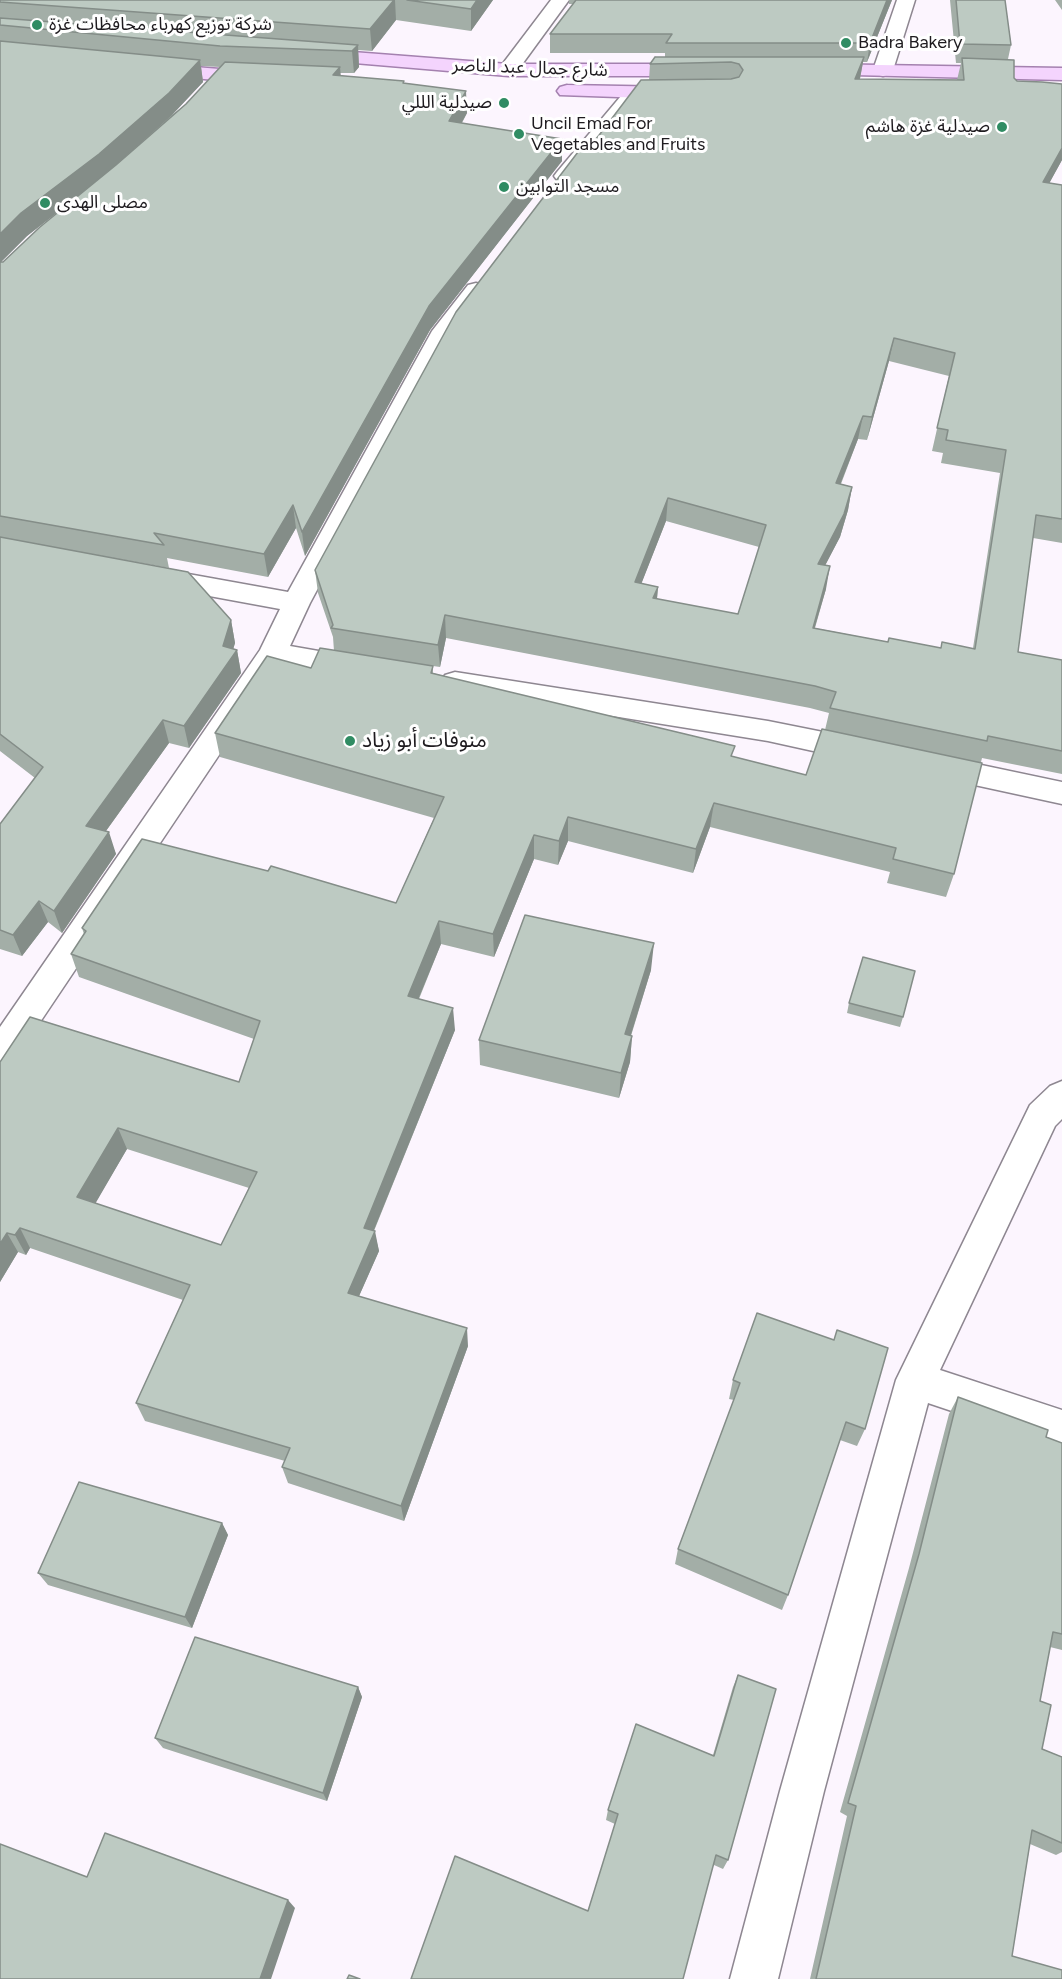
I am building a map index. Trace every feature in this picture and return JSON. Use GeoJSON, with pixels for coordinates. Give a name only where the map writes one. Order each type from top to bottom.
{"type":"FeatureCollection","features":[{"type":"Feature","properties":{"kind":"main road","name":"شارع جمال عبد الناصر"},"geometry":{"type":"LineString","coordinates":[[296,54],[506,83],[707,70]]}},
{"type":"Feature","properties":{"kind":"main road"},"geometry":{"type":"LineString","coordinates":[[141,68],[280,79]]}},
{"type":"Feature","properties":{"kind":"main road"},"geometry":{"type":"LineString","coordinates":[[801,70],[1062,74]]}},
{"type":"Feature","properties":{"kind":"main road"},"geometry":{"type":"LineString","coordinates":[[852,89],[1062,89]]}},
{"type":"Feature","properties":{"kind":"main road","name":"شارع جمال عبد الناصر"},"geometry":{"type":"LineString","coordinates":[[544,90],[633,94],[691,93]]}},
{"type":"Feature","properties":{"kind":"street"},"geometry":{"type":"LineString","coordinates":[[506,83],[560,0]]}},
{"type":"Feature","properties":{"kind":"street"},"geometry":{"type":"LineString","coordinates":[[883,70],[906,0]]}},
{"type":"Feature","properties":{"kind":"street"},"geometry":{"type":"LineString","coordinates":[[204,96],[223,76]]}},
{"type":"Feature","properties":{"kind":"street"},"geometry":{"type":"LineString","coordinates":[[548,196],[633,94]]}},
{"type":"Feature","properties":{"kind":"street"},"geometry":{"type":"LineString","coordinates":[[0,1054],[273,653],[296,603],[444,331],[493,268]]}},
{"type":"Feature","properties":{"kind":"street"},"geometry":{"type":"LineString","coordinates":[[132,572],[296,603]]}},
{"type":"Feature","properties":{"kind":"street"},"geometry":{"type":"LineString","coordinates":[[273,653],[391,672]]}},
{"type":"Feature","properties":{"kind":"street"},"geometry":{"type":"LineString","coordinates":[[426,678],[768,731],[1062,793]]}},
{"type":"Feature","properties":{"kind":"street"},"geometry":{"type":"LineString","coordinates":[[754,1979],[802,1791],[915,1380],[1042,1116],[1062,1096]]}},
{"type":"Feature","properties":{"kind":"street"},"geometry":{"type":"LineString","coordinates":[[915,1380],[1062,1429]]}},
{"type":"Feature","properties":{"kind":"building"},"geometry":{"type":"Polygon","coordinates":[[[0,0],[394,0],[370,29],[0,2],[0,0]]]}},
{"type":"Feature","properties":{"kind":"building"},"geometry":{"type":"Polygon","coordinates":[[[407,0],[477,0],[471,9],[407,0]]]}},
{"type":"Feature","properties":{"kind":"building"},"geometry":{"type":"Polygon","coordinates":[[[576,0],[887,0],[870,43],[666,43],[672,34],[550,34],[576,0]]]}},
{"type":"Feature","properties":{"kind":"building"},"geometry":{"type":"Polygon","coordinates":[[[956,0],[1005,0],[1011,45],[960,44],[956,0]]]}},
{"type":"Feature","properties":{"kind":"building"},"geometry":{"type":"Polygon","coordinates":[[[0,18],[358,45],[352,51],[220,46],[0,25],[0,18]]]}},
{"type":"Feature","properties":{"kind":"building"},"geometry":{"type":"Polygon","coordinates":[[[0,41],[200,60],[169,93],[99,154],[21,213],[0,234],[0,41]]]}},
{"type":"Feature","properties":{"kind":"building"},"geometry":{"type":"Polygon","coordinates":[[[655,57],[864,57],[855,79],[964,80],[962,58],[1014,60],[1014,78],[1017,81],[1062,84],[1062,148],[1043,182],[1062,185],[1062,519],[1036,515],[1018,652],[1062,660],[1062,751],[988,736],[987,741],[830,708],[836,692],[815,686],[445,615],[438,645],[331,628],[333,625],[315,570],[456,312],[578,152],[586,143],[590,144],[597,138],[641,80],[731,79],[739,77],[743,70],[739,64],[731,62],[650,64],[655,57]],[[894,338],[872,417],[863,416],[836,483],[852,487],[844,514],[818,564],[830,566],[813,628],[888,642],[889,638],[941,648],[942,642],[975,649],[1006,450],[946,440],[948,430],[937,428],[955,353],[894,338]],[[668,498],[635,582],[658,587],[653,598],[738,614],[766,525],[668,498]]]}},
{"type":"Feature","properties":{"kind":"building"},"geometry":{"type":"Polygon","coordinates":[[[225,62],[340,67],[333,75],[404,81],[403,83],[466,91],[449,121],[562,139],[429,306],[302,532],[293,505],[264,554],[154,533],[164,545],[0,516],[0,262],[3,262],[40,227],[186,104],[225,62]]]}},
{"type":"Feature","properties":{"kind":"building"},"geometry":{"type":"Polygon","coordinates":[[[0,537],[188,572],[231,620],[223,646],[237,650],[184,726],[163,720],[86,826],[109,832],[54,911],[39,901],[13,935],[0,930],[0,824],[43,767],[0,734],[0,537]]]}},
{"type":"Feature","properties":{"kind":"building"},"geometry":{"type":"Polygon","coordinates":[[[320,648],[433,666],[431,673],[735,746],[731,756],[806,775],[822,729],[982,763],[954,874],[893,859],[896,848],[714,803],[696,849],[568,817],[559,841],[534,835],[493,934],[439,921],[408,996],[453,1008],[364,1228],[375,1231],[348,1293],[467,1328],[401,1506],[282,1467],[290,1448],[136,1403],[190,1285],[20,1228],[15,1235],[7,1233],[0,1244],[0,1062],[30,1017],[239,1082],[260,1021],[71,954],[86,931],[82,928],[142,839],[268,871],[271,866],[396,903],[444,797],[215,733],[267,656],[311,668],[320,648]],[[118,1128],[77,1197],[221,1245],[257,1172],[118,1128]]]}},
{"type":"Feature","properties":{"kind":"building"},"geometry":{"type":"Polygon","coordinates":[[[525,915],[654,943],[625,1034],[632,1036],[621,1073],[479,1040],[525,915]]]}},
{"type":"Feature","properties":{"kind":"building"},"geometry":{"type":"Polygon","coordinates":[[[863,957],[915,971],[903,1017],[849,1003],[863,957]]]}},
{"type":"Feature","properties":{"kind":"building"},"geometry":{"type":"Polygon","coordinates":[[[757,1313],[834,1340],[837,1330],[888,1348],[865,1429],[846,1422],[788,1595],[678,1549],[740,1383],[733,1380],[757,1313]]]}},
{"type":"Feature","properties":{"kind":"building"},"geometry":{"type":"Polygon","coordinates":[[[958,1397],[1048,1430],[1046,1437],[1062,1443],[1062,1634],[1053,1632],[1040,1701],[1051,1705],[1042,1749],[1062,1757],[1062,1843],[1032,1830],[1012,1956],[1062,1970],[1062,1979],[816,1979],[856,1806],[848,1803],[919,1554],[958,1397]]]}},
{"type":"Feature","properties":{"kind":"building"},"geometry":{"type":"Polygon","coordinates":[[[79,1482],[222,1523],[185,1617],[38,1573],[79,1482]]]}},
{"type":"Feature","properties":{"kind":"building"},"geometry":{"type":"Polygon","coordinates":[[[195,1637],[358,1687],[323,1793],[155,1738],[195,1637]]]}},
{"type":"Feature","properties":{"kind":"building"},"geometry":{"type":"Polygon","coordinates":[[[738,1675],[776,1689],[728,1860],[716,1855],[683,1979],[411,1979],[455,1856],[588,1911],[618,1814],[608,1810],[636,1724],[714,1756],[738,1675]]]}},
{"type":"Feature","properties":{"kind":"building"},"geometry":{"type":"Polygon","coordinates":[[[105,1833],[288,1900],[260,1979],[0,1979],[0,1844],[87,1877],[105,1833]]]}},
{"type":"Feature","properties":{"kind":"building"},"geometry":{"type":"Polygon","coordinates":[[[349,1975],[360,1979],[347,1979],[349,1975]]]}},
{"type":"Feature","properties":{"kind":"place","name":"شركة توزيع كهرباء محافظات غزة"},"geometry":{"type":"Point","coordinates":[37,25]}},
{"type":"Feature","properties":{"kind":"place","name":"Badra Bakery"},"geometry":{"type":"Point","coordinates":[846,43]}},
{"type":"Feature","properties":{"kind":"place","name":"صيدلية الللي"},"geometry":{"type":"Point","coordinates":[504,103]}},
{"type":"Feature","properties":{"kind":"place","name":"صيدلية غزة هاشم"},"geometry":{"type":"Point","coordinates":[1002,127]}},
{"type":"Feature","properties":{"kind":"place","name":"Uncil Emad For Vegetables and Fruits"},"geometry":{"type":"Point","coordinates":[519,134]}},
{"type":"Feature","properties":{"kind":"place","name":"مسجد التوابين"},"geometry":{"type":"Point","coordinates":[504,187]}},
{"type":"Feature","properties":{"kind":"place","name":"مصلى الهدى"},"geometry":{"type":"Point","coordinates":[45,203]}},
{"type":"Feature","properties":{"kind":"place","name":"منوفات أبو زياد"},"geometry":{"type":"Point","coordinates":[350,741]}}]}
